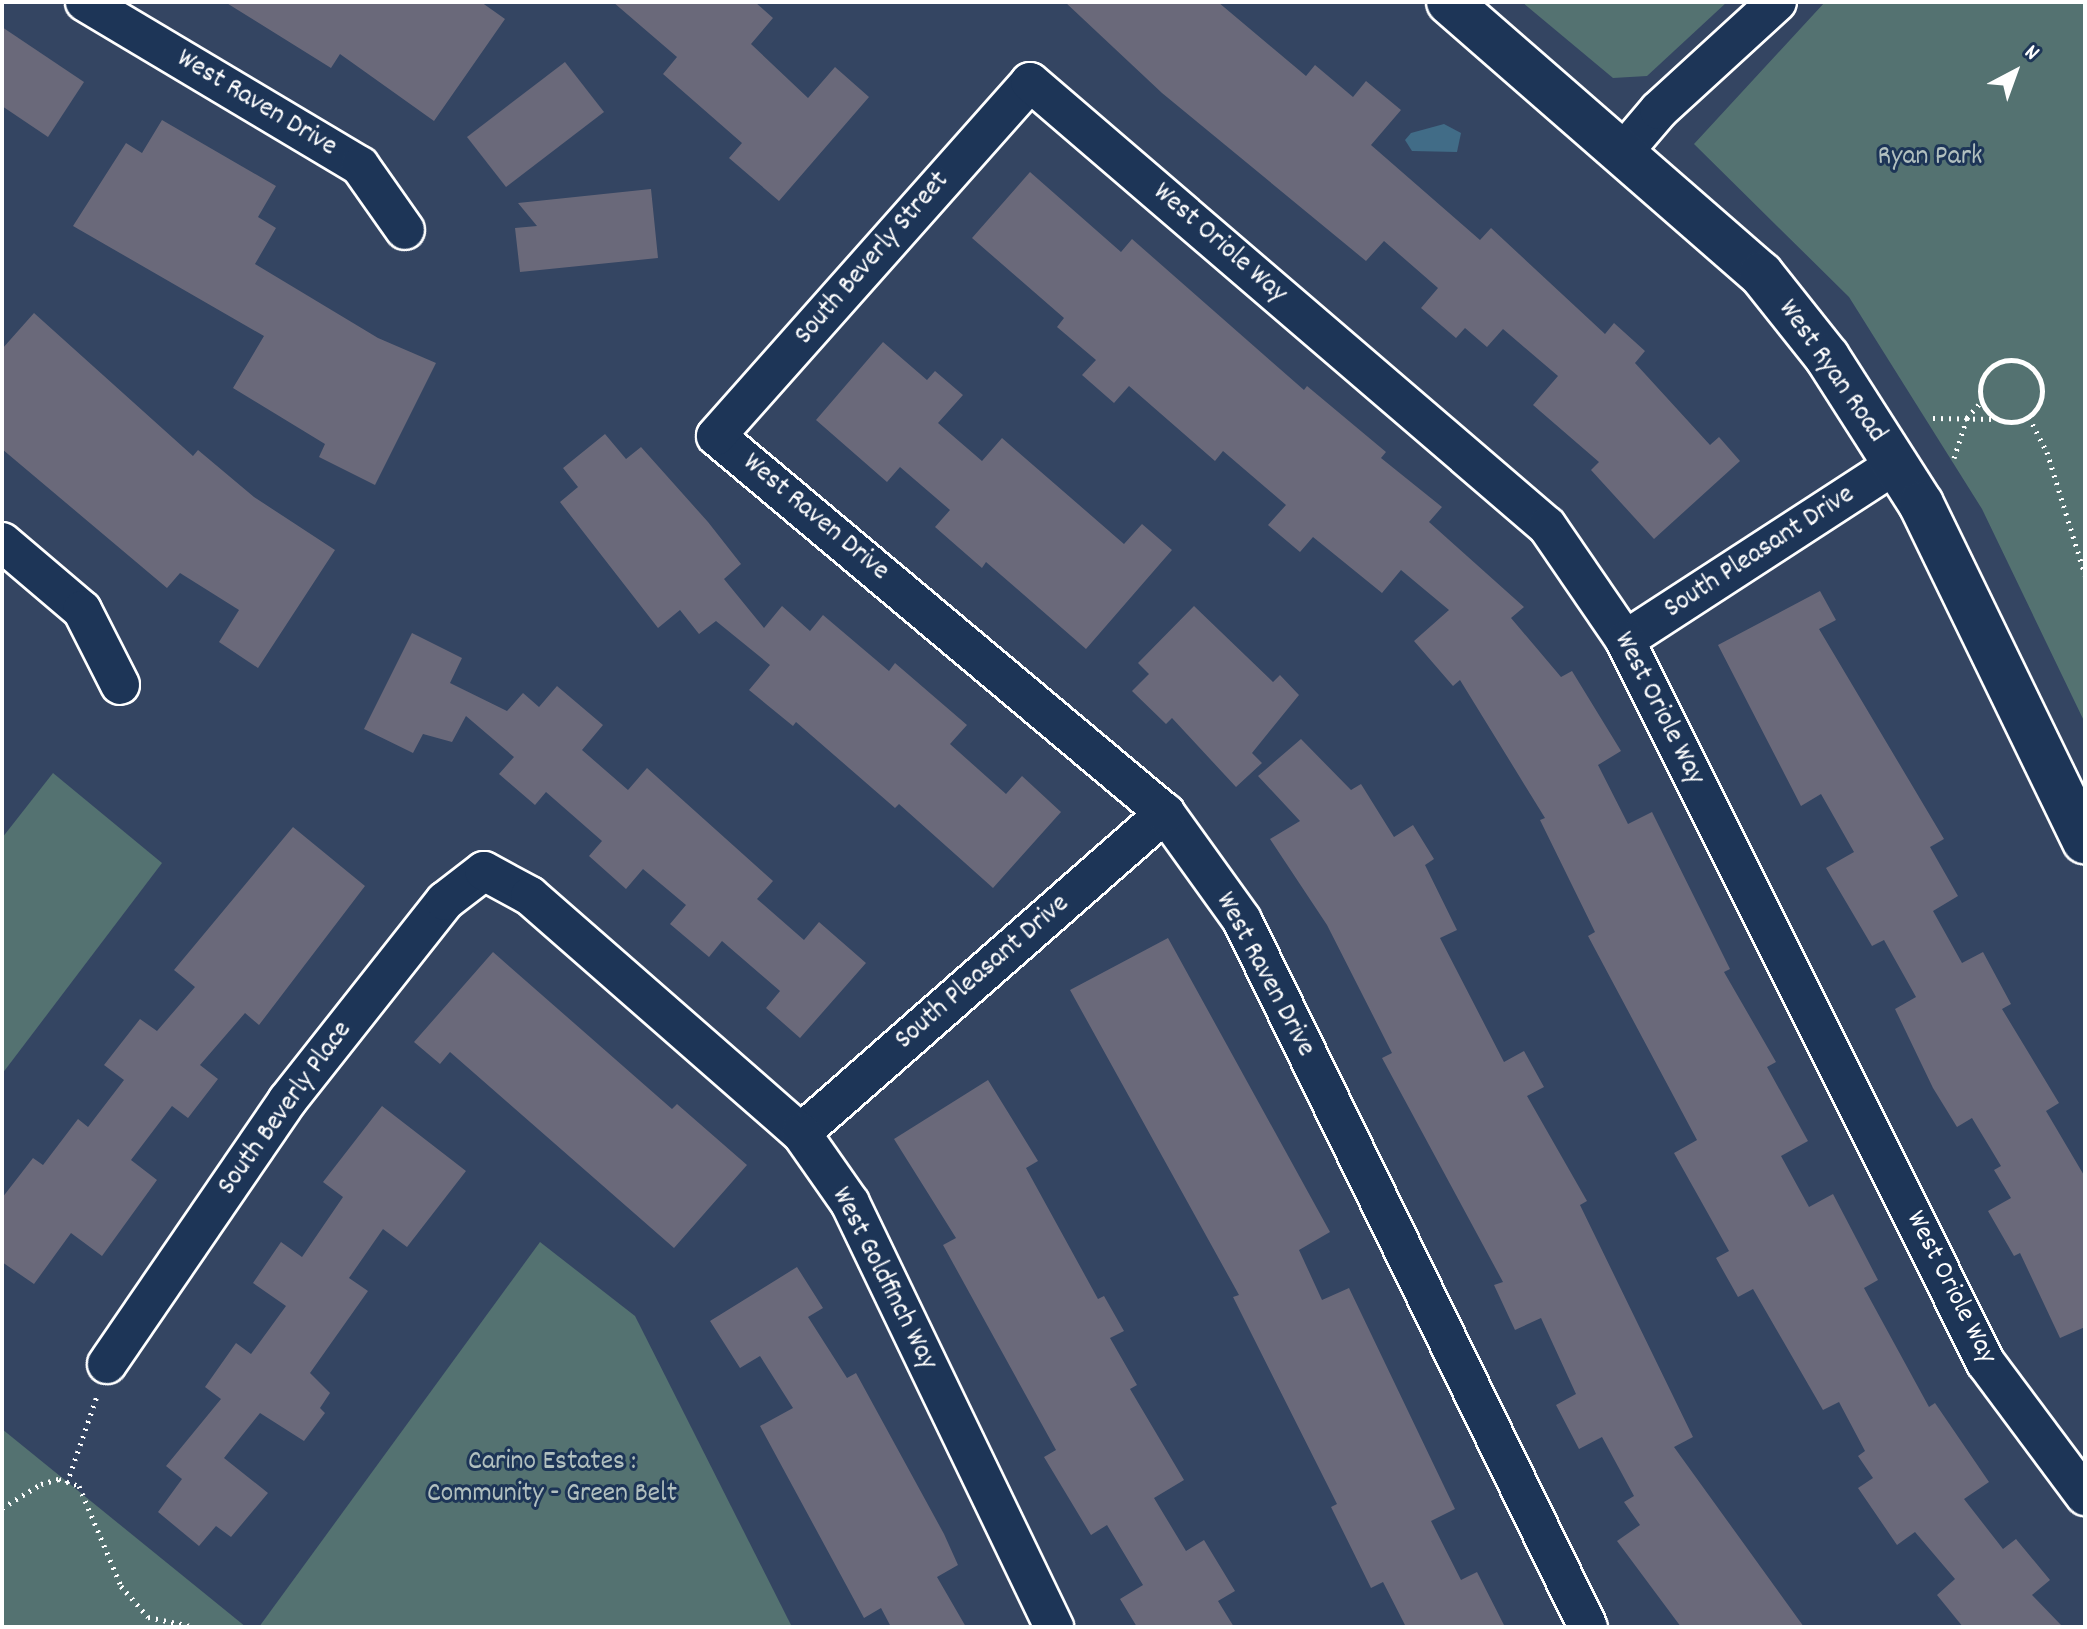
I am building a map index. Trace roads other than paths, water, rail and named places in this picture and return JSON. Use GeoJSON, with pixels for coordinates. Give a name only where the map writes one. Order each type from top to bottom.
{"type":"FeatureCollection","features":[{"type":"Feature","properties":{"kind":"street","name":"West Raven Drive"},"geometry":{"type":"LineString","coordinates":[[85,2],[360,166],[405,230]]}},
{"type":"Feature","properties":{"kind":"street","name":"West Ryan Road"},"geometry":{"type":"LineString","coordinates":[[1449,2],[1625,150],[1761,274],[1827,357],[1921,504],[2085,841]]}},
{"type":"Feature","properties":{"kind":"street"},"geometry":{"type":"LineString","coordinates":[[1625,150],[1659,110],[1777,2]]}},
{"type":"Feature","properties":{"kind":"street","name":"South Beverly Street"},"geometry":{"type":"LineString","coordinates":[[716,436],[1030,82]]}},
{"type":"Feature","properties":{"kind":"street","name":"West Oriole Way"},"geometry":{"type":"LineString","coordinates":[[1030,82],[1547,526],[1625,640],[1986,1363],[2085,1496]]}},
{"type":"Feature","properties":{"kind":"street","name":"West Raven Drive"},"geometry":{"type":"LineString","coordinates":[[716,436],[1165,813],[1242,920],[1588,1627]]}},
{"type":"Feature","properties":{"kind":"street","name":"South Pleasant Drive"},"geometry":{"type":"LineString","coordinates":[[1625,640],[1894,465]]}},
{"type":"Feature","properties":{"kind":"street"},"geometry":{"type":"LineString","coordinates":[[2,542],[82,610],[120,685]]}},
{"type":"Feature","properties":{"kind":"street","name":"South Pleasant Drive"},"geometry":{"type":"LineString","coordinates":[[801,1133],[1165,813]]}},
{"type":"Feature","properties":{"kind":"street","name":"West Goldfinch Way"},"geometry":{"type":"LineString","coordinates":[[484,871],[530,896],[801,1133],[850,1203],[1054,1627]]}},
{"type":"Feature","properties":{"kind":"street","name":"South Beverly Place"},"geometry":{"type":"LineString","coordinates":[[107,1364],[287,1101],[445,901],[484,871]]}},
{"type":"Feature","properties":{"kind":"water"},"geometry":{"type":"Polygon","coordinates":[[[1444,124],[1461,133],[1457,152],[1412,151],[1405,140],[1411,133],[1444,124]]]}},
{"type":"Feature","properties":{"kind":"park label","name":"Ryan Park"},"geometry":{"type":"Point","coordinates":[1930,158]}},
{"type":"Feature","properties":{"kind":"park label","name":"Carino Estates : Community - Green Belt"},"geometry":{"type":"Point","coordinates":[552,1479]}}]}
